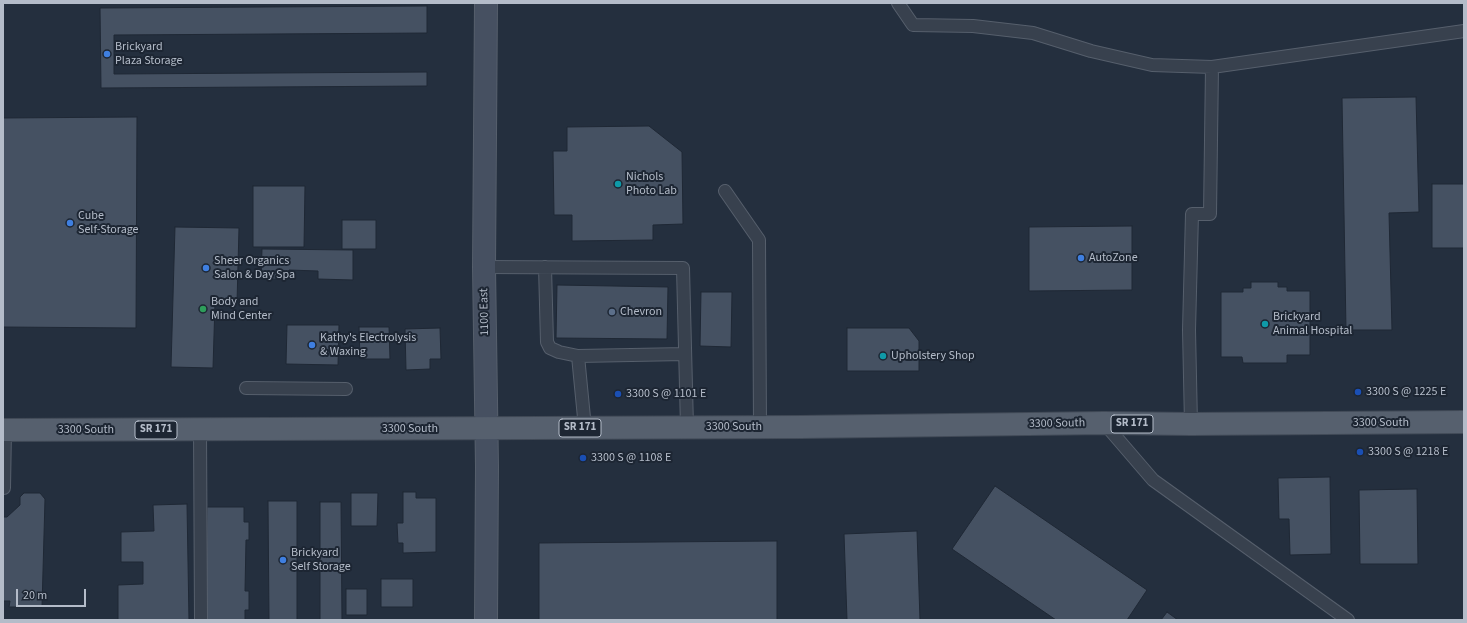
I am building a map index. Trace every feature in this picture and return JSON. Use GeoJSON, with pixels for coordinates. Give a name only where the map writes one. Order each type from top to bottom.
{"type":"FeatureCollection","features":[{"type":"Feature","properties":{"kind":"main road","name":"3300 South"},"geometry":{"type":"LineString","coordinates":[[4,430],[1464,422]]}},
{"type":"Feature","properties":{"kind":"street","name":"1100 East"},"geometry":{"type":"LineString","coordinates":[[486,3],[484,267],[486,620]]}},
{"type":"Feature","properties":{"kind":"lane"},"geometry":{"type":"LineString","coordinates":[[898,3],[913,25],[973,26],[1033,33],[1091,51],[1152,65],[1212,67],[1464,31]]}},
{"type":"Feature","properties":{"kind":"lane"},"geometry":{"type":"LineString","coordinates":[[1191,424],[1189,330],[1192,214],[1210,214],[1212,67]]}},
{"type":"Feature","properties":{"kind":"lane"},"geometry":{"type":"LineString","coordinates":[[725,191],[759,240],[760,427]]}},
{"type":"Feature","properties":{"kind":"lane"},"geometry":{"type":"LineString","coordinates":[[484,267],[683,268],[687,427]]}},
{"type":"Feature","properties":{"kind":"lane"},"geometry":{"type":"LineString","coordinates":[[545,267],[546,342],[550,348],[559,352],[578,356],[685,354]]}},
{"type":"Feature","properties":{"kind":"lane"},"geometry":{"type":"LineString","coordinates":[[578,356],[584,428]]}},
{"type":"Feature","properties":{"kind":"lane"},"geometry":{"type":"LineString","coordinates":[[246,388],[346,389]]}},
{"type":"Feature","properties":{"kind":"lane"},"geometry":{"type":"LineString","coordinates":[[1104,423],[1153,480],[1348,620]]}},
{"type":"Feature","properties":{"kind":"lane"},"geometry":{"type":"LineString","coordinates":[[3,488],[4,430]]}},
{"type":"Feature","properties":{"kind":"lane"},"geometry":{"type":"LineString","coordinates":[[200,430],[201,620]]}},
{"type":"Feature","properties":{"kind":"building","name":"Brickyard Plaza Storage"},"geometry":{"type":"Polygon","coordinates":[[[427,6],[427,33],[114,35],[114,74],[427,72],[427,86],[101,88],[100,8],[427,6]]]}},
{"type":"Feature","properties":{"kind":"building"},"geometry":{"type":"Polygon","coordinates":[[[1416,97],[1419,212],[1389,213],[1392,330],[1346,330],[1342,98],[1416,97]]]}},
{"type":"Feature","properties":{"kind":"building","name":"Cube Self-Storage"},"geometry":{"type":"Polygon","coordinates":[[[137,117],[136,328],[3,327],[3,118],[137,117]]]}},
{"type":"Feature","properties":{"kind":"building","name":"Nichols Photo Lab"},"geometry":{"type":"Polygon","coordinates":[[[649,126],[682,152],[683,224],[653,225],[653,240],[572,241],[572,215],[554,215],[553,151],[567,151],[567,127],[649,126]]]}},
{"type":"Feature","properties":{"kind":"building"},"geometry":{"type":"Polygon","coordinates":[[[1432,184],[1464,184],[1464,248],[1432,248],[1432,184]]]}},
{"type":"Feature","properties":{"kind":"building"},"geometry":{"type":"Polygon","coordinates":[[[253,186],[305,186],[304,247],[253,247],[253,186]]]}},
{"type":"Feature","properties":{"kind":"building"},"geometry":{"type":"Polygon","coordinates":[[[342,220],[376,220],[376,249],[342,249],[342,220]]]}},
{"type":"Feature","properties":{"kind":"building","name":"AutoZone"},"geometry":{"type":"Polygon","coordinates":[[[1132,226],[1132,290],[1029,291],[1029,227],[1132,226]]]}},
{"type":"Feature","properties":{"kind":"building"},"geometry":{"type":"Polygon","coordinates":[[[175,227],[239,228],[237,303],[215,303],[213,368],[171,367],[175,227]]]}},
{"type":"Feature","properties":{"kind":"building"},"geometry":{"type":"Polygon","coordinates":[[[262,249],[353,250],[353,280],[318,279],[318,271],[289,270],[285,279],[261,279],[262,249]]]}},
{"type":"Feature","properties":{"kind":"building","name":"Brickyard Animal Hospital"},"geometry":{"type":"Polygon","coordinates":[[[1251,282],[1278,282],[1278,287],[1287,287],[1287,291],[1310,291],[1310,355],[1287,355],[1287,363],[1243,363],[1242,357],[1221,357],[1221,292],[1243,292],[1243,288],[1251,288],[1251,282]]]}},
{"type":"Feature","properties":{"kind":"building","name":"Chevron"},"geometry":{"type":"Polygon","coordinates":[[[557,285],[668,287],[667,339],[556,338],[557,285]]]}},
{"type":"Feature","properties":{"kind":"building"},"geometry":{"type":"Polygon","coordinates":[[[701,292],[732,292],[731,347],[700,346],[701,292]]]}},
{"type":"Feature","properties":{"kind":"building"},"geometry":{"type":"Polygon","coordinates":[[[287,325],[339,325],[338,365],[286,364],[287,325]]]}},
{"type":"Feature","properties":{"kind":"building"},"geometry":{"type":"Polygon","coordinates":[[[359,327],[389,327],[390,359],[360,359],[359,327]]]}},
{"type":"Feature","properties":{"kind":"building"},"geometry":{"type":"Polygon","coordinates":[[[440,328],[441,359],[430,359],[430,369],[406,370],[405,329],[440,328]]]}},
{"type":"Feature","properties":{"kind":"building","name":"Upholstery Shop"},"geometry":{"type":"Polygon","coordinates":[[[847,328],[909,328],[919,341],[919,371],[847,371],[847,328]]]}},
{"type":"Feature","properties":{"kind":"building"},"geometry":{"type":"Polygon","coordinates":[[[1330,477],[1331,554],[1290,555],[1289,519],[1279,519],[1278,478],[1330,477]]]}},
{"type":"Feature","properties":{"kind":"building"},"geometry":{"type":"Polygon","coordinates":[[[995,486],[1147,590],[1127,620],[1056,620],[952,549],[995,486]]]}},
{"type":"Feature","properties":{"kind":"building"},"geometry":{"type":"Polygon","coordinates":[[[1417,489],[1418,564],[1360,564],[1359,490],[1417,489]]]}},
{"type":"Feature","properties":{"kind":"building"},"geometry":{"type":"Polygon","coordinates":[[[403,492],[416,492],[416,498],[436,498],[436,552],[403,553],[403,543],[398,543],[397,523],[403,523],[403,492]]]}},
{"type":"Feature","properties":{"kind":"building"},"geometry":{"type":"Polygon","coordinates":[[[24,493],[40,493],[45,499],[42,607],[9,607],[10,601],[3,601],[3,517],[7,517],[20,505],[20,497],[24,493]]]}},
{"type":"Feature","properties":{"kind":"building"},"geometry":{"type":"Polygon","coordinates":[[[351,493],[378,493],[377,526],[351,526],[351,493]]]}},
{"type":"Feature","properties":{"kind":"building","name":"Brickyard Self Storage"},"geometry":{"type":"Polygon","coordinates":[[[268,501],[297,501],[297,620],[269,620],[268,501]]]}},
{"type":"Feature","properties":{"kind":"building","name":"Brickyard Self Storage"},"geometry":{"type":"Polygon","coordinates":[[[320,502],[341,502],[342,620],[320,620],[320,502]]]}},
{"type":"Feature","properties":{"kind":"building"},"geometry":{"type":"Polygon","coordinates":[[[187,504],[189,620],[118,620],[118,585],[143,584],[143,562],[121,562],[121,532],[154,531],[153,505],[187,504]]]}},
{"type":"Feature","properties":{"kind":"building"},"geometry":{"type":"Polygon","coordinates":[[[207,507],[244,507],[244,522],[249,522],[249,540],[246,540],[245,591],[249,591],[249,610],[245,610],[245,620],[206,620],[207,507]]]}},
{"type":"Feature","properties":{"kind":"building"},"geometry":{"type":"Polygon","coordinates":[[[917,531],[920,620],[847,620],[844,534],[917,531]]]}},
{"type":"Feature","properties":{"kind":"building"},"geometry":{"type":"Polygon","coordinates":[[[777,541],[777,620],[539,620],[539,543],[777,541]]]}},
{"type":"Feature","properties":{"kind":"building"},"geometry":{"type":"Polygon","coordinates":[[[381,579],[413,579],[413,607],[381,607],[381,579]]]}},
{"type":"Feature","properties":{"kind":"building"},"geometry":{"type":"Polygon","coordinates":[[[346,589],[367,589],[367,615],[346,615],[346,589]]]}},
{"type":"Feature","properties":{"kind":"building"},"geometry":{"type":"Polygon","coordinates":[[[1167,612],[1178,620],[1161,620],[1167,612]]]}},
{"type":"Feature","properties":{"kind":"place","name":"Brickyard Plaza Storage"},"geometry":{"type":"Point","coordinates":[107,54]}},
{"type":"Feature","properties":{"kind":"place","name":"Nichols Photo Lab"},"geometry":{"type":"Point","coordinates":[618,184]}},
{"type":"Feature","properties":{"kind":"place","name":"Cube Self-Storage"},"geometry":{"type":"Point","coordinates":[70,223]}},
{"type":"Feature","properties":{"kind":"place","name":"AutoZone"},"geometry":{"type":"Point","coordinates":[1081,258]}},
{"type":"Feature","properties":{"kind":"place","name":"Sheer Organics Salon & Day Spa"},"geometry":{"type":"Point","coordinates":[206,268]}},
{"type":"Feature","properties":{"kind":"place","name":"Body and Mind Center"},"geometry":{"type":"Point","coordinates":[203,309]}},
{"type":"Feature","properties":{"kind":"place","name":"Chevron"},"geometry":{"type":"Point","coordinates":[612,312]}},
{"type":"Feature","properties":{"kind":"place","name":"Brickyard Animal Hospital"},"geometry":{"type":"Point","coordinates":[1265,324]}},
{"type":"Feature","properties":{"kind":"place","name":"Kathy's Electrolysis & Waxing"},"geometry":{"type":"Point","coordinates":[312,345]}},
{"type":"Feature","properties":{"kind":"place","name":"Upholstery Shop"},"geometry":{"type":"Point","coordinates":[883,356]}},
{"type":"Feature","properties":{"kind":"place","name":"3300 S @ 1225 E"},"geometry":{"type":"Point","coordinates":[1358,392]}},
{"type":"Feature","properties":{"kind":"place","name":"3300 S @ 1101 E"},"geometry":{"type":"Point","coordinates":[618,394]}},
{"type":"Feature","properties":{"kind":"place","name":"3300 S @ 1218 E"},"geometry":{"type":"Point","coordinates":[1360,452]}},
{"type":"Feature","properties":{"kind":"place","name":"3300 S @ 1108 E"},"geometry":{"type":"Point","coordinates":[583,458]}},
{"type":"Feature","properties":{"kind":"place","name":"Brickyard Self Storage"},"geometry":{"type":"Point","coordinates":[283,560]}}]}
